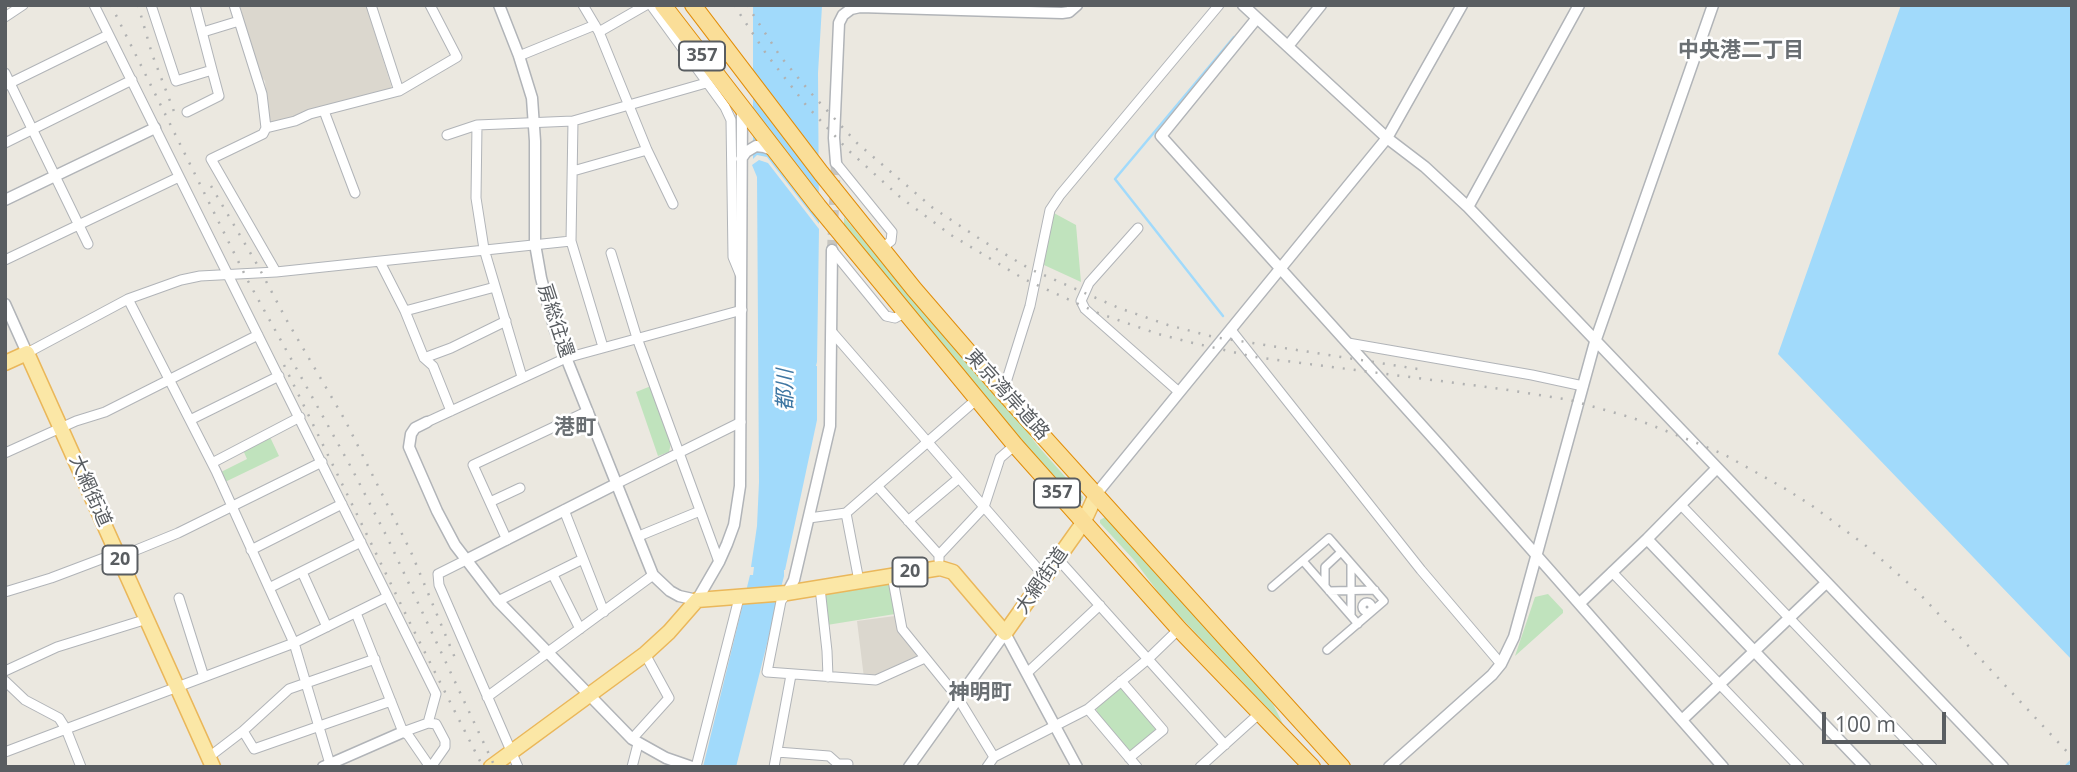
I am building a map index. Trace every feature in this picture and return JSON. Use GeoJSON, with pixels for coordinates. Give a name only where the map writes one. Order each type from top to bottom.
{"type":"FeatureCollection","features":[{"type":"Feature","properties":{"kind":"highway","name":"東京湾岸道路"},"geometry":{"type":"LineString","coordinates":[[663,5],[818,206],[1015,445],[1179,629],[1312,767]]}},
{"type":"Feature","properties":{"kind":"highway"},"geometry":{"type":"LineString","coordinates":[[680,5],[738,82],[746,114]]}},
{"type":"Feature","properties":{"kind":"highway","name":"東京湾岸道路"},"geometry":{"type":"LineString","coordinates":[[692,5],[881,249],[1003,392],[1342,767]]}},
{"type":"Feature","properties":{"kind":"main road"},"geometry":{"type":"LineString","coordinates":[[5,363],[27,353]]}},
{"type":"Feature","properties":{"kind":"main road","name":"大網街道"},"geometry":{"type":"LineString","coordinates":[[27,353],[211,762]]}},
{"type":"Feature","properties":{"kind":"main road","name":"大網街道"},"geometry":{"type":"LineString","coordinates":[[939,561],[953,572],[1005,633],[1083,523],[1097,493]]}},
{"type":"Feature","properties":{"kind":"main road","name":"20"},"geometry":{"type":"LineString","coordinates":[[697,600],[740,598],[820,588],[892,575],[939,561]]}},
{"type":"Feature","properties":{"kind":"main road"},"geometry":{"type":"LineString","coordinates":[[492,767],[645,654],[670,632],[697,600]]}},
{"type":"Feature","properties":{"kind":"street"},"geometry":{"type":"LineString","coordinates":[[5,17],[23,5]]}},
{"type":"Feature","properties":{"kind":"street"},"geometry":{"type":"LineString","coordinates":[[94,5],[436,694],[428,723]]}},
{"type":"Feature","properties":{"kind":"street"},"geometry":{"type":"LineString","coordinates":[[151,5],[176,81],[212,70]]}},
{"type":"Feature","properties":{"kind":"street"},"geometry":{"type":"LineString","coordinates":[[187,113],[219,96],[195,5]]}},
{"type":"Feature","properties":{"kind":"street"},"geometry":{"type":"LineString","coordinates":[[234,5],[262,94],[267,128]]}},
{"type":"Feature","properties":{"kind":"street"},"geometry":{"type":"LineString","coordinates":[[371,5],[399,91]]}},
{"type":"Feature","properties":{"kind":"street"},"geometry":{"type":"LineString","coordinates":[[276,272],[211,159],[263,134],[267,128],[399,91],[457,57],[430,5]]}},
{"type":"Feature","properties":{"kind":"street","name":"房総往還"},"geometry":{"type":"LineString","coordinates":[[499,5],[519,55],[532,98],[535,244],[546,299],[566,358],[653,575]]}},
{"type":"Feature","properties":{"kind":"street"},"geometry":{"type":"LineString","coordinates":[[583,5],[597,29],[647,150],[673,204]]}},
{"type":"Feature","properties":{"kind":"street"},"geometry":{"type":"LineString","coordinates":[[519,55],[597,29],[648,5],[732,120],[733,257],[742,280]]}},
{"type":"Feature","properties":{"kind":"street"},"geometry":{"type":"LineString","coordinates":[[881,249],[891,241],[892,232],[836,163],[834,138],[839,23],[843,15],[850,9],[860,7],[1062,13],[1069,12],[1077,5]]}},
{"type":"Feature","properties":{"kind":"street"},"geometry":{"type":"LineString","coordinates":[[1003,392],[1030,306],[1050,210],[1219,5]]}},
{"type":"Feature","properties":{"kind":"street"},"geometry":{"type":"LineString","coordinates":[[1288,46],[1321,5]]}},
{"type":"Feature","properties":{"kind":"street"},"geometry":{"type":"LineString","coordinates":[[1097,493],[1387,138],[1462,5]]}},
{"type":"Feature","properties":{"kind":"street"},"geometry":{"type":"LineString","coordinates":[[1468,207],[1579,5]]}},
{"type":"Feature","properties":{"kind":"street"},"geometry":{"type":"LineString","coordinates":[[1389,767],[1479,688],[1501,664],[1514,637],[1595,342],[1713,5]]}},
{"type":"Feature","properties":{"kind":"street"},"geometry":{"type":"LineString","coordinates":[[1723,767],[1580,603],[1161,136],[1251,13],[1387,138],[1425,167],[1468,207],[2003,767]]}},
{"type":"Feature","properties":{"kind":"street"},"geometry":{"type":"LineString","coordinates":[[203,32],[239,21]]}},
{"type":"Feature","properties":{"kind":"street"},"geometry":{"type":"LineString","coordinates":[[8,84],[108,35]]}},
{"type":"Feature","properties":{"kind":"street"},"geometry":{"type":"LineString","coordinates":[[5,73],[8,84],[88,244]]}},
{"type":"Feature","properties":{"kind":"street"},"geometry":{"type":"LineString","coordinates":[[5,143],[132,80]]}},
{"type":"Feature","properties":{"kind":"street"},"geometry":{"type":"LineString","coordinates":[[447,135],[477,125],[573,121],[705,83]]}},
{"type":"Feature","properties":{"kind":"street"},"geometry":{"type":"LineString","coordinates":[[324,111],[355,193]]}},
{"type":"Feature","properties":{"kind":"street"},"geometry":{"type":"LineString","coordinates":[[488,697],[653,575],[670,591],[697,600],[719,562],[738,507],[742,310],[741,159],[746,114]]}},
{"type":"Feature","properties":{"kind":"street"},"geometry":{"type":"LineString","coordinates":[[573,121],[571,241],[603,347]]}},
{"type":"Feature","properties":{"kind":"street"},"geometry":{"type":"LineString","coordinates":[[477,125],[476,198],[484,249],[522,377]]}},
{"type":"Feature","properties":{"kind":"street"},"geometry":{"type":"LineString","coordinates":[[5,200],[155,128]]}},
{"type":"Feature","properties":{"kind":"street"},"geometry":{"type":"LineString","coordinates":[[741,159],[755,146],[775,151]]}},
{"type":"Feature","properties":{"kind":"street"},"geometry":{"type":"LineString","coordinates":[[573,171],[647,150]]}},
{"type":"Feature","properties":{"kind":"street"},"geometry":{"type":"LineString","coordinates":[[5,260],[179,177]]}},
{"type":"Feature","properties":{"kind":"street"},"geometry":{"type":"LineString","coordinates":[[1138,228],[1089,283],[1082,301],[1085,309],[1179,392]]}},
{"type":"Feature","properties":{"kind":"street"},"geometry":{"type":"LineString","coordinates":[[5,304],[27,353],[128,299],[200,276],[276,272],[571,241]]}},
{"type":"Feature","properties":{"kind":"street"},"geometry":{"type":"LineString","coordinates":[[832,250],[886,316],[895,318],[906,312]]}},
{"type":"Feature","properties":{"kind":"street"},"geometry":{"type":"LineString","coordinates":[[832,250],[829,433],[794,580],[781,601],[766,672],[876,681],[925,658]]}},
{"type":"Feature","properties":{"kind":"street"},"geometry":{"type":"LineString","coordinates":[[611,253],[638,338],[719,562]]}},
{"type":"Feature","properties":{"kind":"street"},"geometry":{"type":"LineString","coordinates":[[380,262],[405,311],[424,358],[433,366],[451,411]]}},
{"type":"Feature","properties":{"kind":"street"},"geometry":{"type":"LineString","coordinates":[[405,311],[495,286]]}},
{"type":"Feature","properties":{"kind":"street"},"geometry":{"type":"LineString","coordinates":[[128,299],[212,463],[293,643],[318,726],[326,765],[403,732],[428,723],[436,724],[446,741],[445,747],[430,767],[408,735],[403,732],[356,613]]}},
{"type":"Feature","properties":{"kind":"street"},"geometry":{"type":"LineString","coordinates":[[740,598],[694,767],[666,758],[635,742],[498,601],[455,545],[409,447],[415,428],[566,358],[742,310]]}},
{"type":"Feature","properties":{"kind":"street"},"geometry":{"type":"LineString","coordinates":[[424,358],[506,321]]}},
{"type":"Feature","properties":{"kind":"street"},"geometry":{"type":"LineString","coordinates":[[1231,330],[1421,570],[1501,664]]}},
{"type":"Feature","properties":{"kind":"street"},"geometry":{"type":"LineString","coordinates":[[832,332],[1045,577]]}},
{"type":"Feature","properties":{"kind":"street"},"geometry":{"type":"LineString","coordinates":[[5,453],[76,421],[105,412],[258,335]]}},
{"type":"Feature","properties":{"kind":"street"},"geometry":{"type":"LineString","coordinates":[[1348,343],[1532,374],[1583,386]]}},
{"type":"Feature","properties":{"kind":"street"},"geometry":{"type":"LineString","coordinates":[[190,420],[279,376]]}},
{"type":"Feature","properties":{"kind":"street"},"geometry":{"type":"LineString","coordinates":[[809,518],[846,513],[977,399]]}},
{"type":"Feature","properties":{"kind":"street"},"geometry":{"type":"LineString","coordinates":[[507,540],[473,465],[588,411]]}},
{"type":"Feature","properties":{"kind":"street"},"geometry":{"type":"LineString","coordinates":[[212,463],[300,418]]}},
{"type":"Feature","properties":{"kind":"street"},"geometry":{"type":"LineString","coordinates":[[518,767],[438,574],[741,422]]}},
{"type":"Feature","properties":{"kind":"street"},"geometry":{"type":"LineString","coordinates":[[878,486],[939,561],[984,508],[1000,458],[1015,445]]}},
{"type":"Feature","properties":{"kind":"street"},"geometry":{"type":"LineString","coordinates":[[5,592],[104,558],[119,556],[178,533],[322,462]]}},
{"type":"Feature","properties":{"kind":"street"},"geometry":{"type":"LineString","coordinates":[[1580,603],[1717,468]]}},
{"type":"Feature","properties":{"kind":"street"},"geometry":{"type":"LineString","coordinates":[[908,521],[959,478]]}},
{"type":"Feature","properties":{"kind":"street"},"geometry":{"type":"LineString","coordinates":[[490,502],[520,488]]}},
{"type":"Feature","properties":{"kind":"street"},"geometry":{"type":"LineString","coordinates":[[251,550],[342,504]]}},
{"type":"Feature","properties":{"kind":"street"},"geometry":{"type":"LineString","coordinates":[[1681,505],[1932,767]]}},
{"type":"Feature","properties":{"kind":"street"},"geometry":{"type":"LineString","coordinates":[[564,510],[604,612]]}},
{"type":"Feature","properties":{"kind":"street"},"geometry":{"type":"LineString","coordinates":[[639,536],[700,511]]}},
{"type":"Feature","properties":{"kind":"street"},"geometry":{"type":"LineString","coordinates":[[846,513],[859,581]]}},
{"type":"Feature","properties":{"kind":"street"},"geometry":{"type":"LineString","coordinates":[[1272,587],[1329,538],[1384,601],[1328,650]]}},
{"type":"Feature","properties":{"kind":"street"},"geometry":{"type":"LineString","coordinates":[[1647,539],[1865,767]]}},
{"type":"Feature","properties":{"kind":"street"},"geometry":{"type":"LineString","coordinates":[[269,589],[361,542]]}},
{"type":"Feature","properties":{"kind":"street"},"geometry":{"type":"LineString","coordinates":[[1327,588],[1325,567],[1341,552]]}},
{"type":"Feature","properties":{"kind":"street"},"geometry":{"type":"LineString","coordinates":[[498,601],[583,559]]}},
{"type":"Feature","properties":{"kind":"street"},"geometry":{"type":"LineString","coordinates":[[1058,559],[1225,745]]}},
{"type":"Feature","properties":{"kind":"street"},"geometry":{"type":"LineString","coordinates":[[1303,561],[1358,624]]}},
{"type":"Feature","properties":{"kind":"street"},"geometry":{"type":"LineString","coordinates":[[1351,564],[1352,617]]}},
{"type":"Feature","properties":{"kind":"street"},"geometry":{"type":"LineString","coordinates":[[302,572],[327,627]]}},
{"type":"Feature","properties":{"kind":"street"},"geometry":{"type":"LineString","coordinates":[[1612,572],[1799,767]]}},
{"type":"Feature","properties":{"kind":"street"},"geometry":{"type":"LineString","coordinates":[[553,575],[580,629]]}},
{"type":"Feature","properties":{"kind":"street"},"geometry":{"type":"LineString","coordinates":[[892,575],[902,629],[958,698],[994,757]]}},
{"type":"Feature","properties":{"kind":"street"},"geometry":{"type":"LineString","coordinates":[[1683,719],[1826,583]]}},
{"type":"Feature","properties":{"kind":"street"},"geometry":{"type":"LineString","coordinates":[[820,588],[828,677]]}},
{"type":"Feature","properties":{"kind":"street"},"geometry":{"type":"LineString","coordinates":[[1327,588],[1375,590]]}},
{"type":"Feature","properties":{"kind":"street"},"geometry":{"type":"LineString","coordinates":[[1361,591],[1362,602]]}},
{"type":"Feature","properties":{"kind":"street"},"geometry":{"type":"LineString","coordinates":[[5,752],[293,643],[387,597]]}},
{"type":"Feature","properties":{"kind":"street"},"geometry":{"type":"LineString","coordinates":[[179,598],[204,677]]}},
{"type":"Feature","properties":{"kind":"street"},"geometry":{"type":"LineString","coordinates":[[1351,600],[1371,604],[1370,612]]}},
{"type":"Feature","properties":{"kind":"street"},"geometry":{"type":"LineString","coordinates":[[1027,673],[1100,605]]}},
{"type":"Feature","properties":{"kind":"street"},"geometry":{"type":"LineString","coordinates":[[1370,612],[1378,620]]}},
{"type":"Feature","properties":{"kind":"street"},"geometry":{"type":"LineString","coordinates":[[5,671],[57,647],[147,620]]}},
{"type":"Feature","properties":{"kind":"street"},"geometry":{"type":"LineString","coordinates":[[987,767],[994,757],[1088,709],[1179,629]]}},
{"type":"Feature","properties":{"kind":"street"},"geometry":{"type":"LineString","coordinates":[[909,767],[1005,633],[1077,767]]}},
{"type":"Feature","properties":{"kind":"street"},"geometry":{"type":"LineString","coordinates":[[632,767],[635,742],[668,698],[645,654]]}},
{"type":"Feature","properties":{"kind":"street"},"geometry":{"type":"LineString","coordinates":[[211,762],[289,689],[375,659]]}},
{"type":"Feature","properties":{"kind":"street"},"geometry":{"type":"LineString","coordinates":[[774,767],[791,675]]}},
{"type":"Feature","properties":{"kind":"street"},"geometry":{"type":"LineString","coordinates":[[5,681],[26,700],[59,718],[81,767]]}},
{"type":"Feature","properties":{"kind":"street"},"geometry":{"type":"LineString","coordinates":[[1121,681],[1163,730],[1129,758]]}},
{"type":"Feature","properties":{"kind":"street"},"geometry":{"type":"LineString","coordinates":[[243,731],[254,749],[391,701]]}},
{"type":"Feature","properties":{"kind":"street"},"geometry":{"type":"LineString","coordinates":[[1088,709],[1137,767]]}},
{"type":"Feature","properties":{"kind":"street"},"geometry":{"type":"LineString","coordinates":[[1201,766],[1261,712]]}},
{"type":"Feature","properties":{"kind":"street"},"geometry":{"type":"LineString","coordinates":[[777,752],[829,756],[838,764],[848,764]]}},
{"type":"Feature","properties":{"kind":"shaded area"},"geometry":{"type":"Polygon","coordinates":[[[240,5],[366,5],[391,89],[276,123],[269,120],[265,81],[259,74],[251,50],[240,5]]]}},
{"type":"Feature","properties":{"kind":"shaded area"},"geometry":{"type":"Polygon","coordinates":[[[895,616],[901,634],[917,656],[916,660],[874,678],[864,678],[857,621],[895,616]]]}},
{"type":"Feature","properties":{"kind":"green space"},"geometry":{"type":"Polygon","coordinates":[[[1052,212],[1076,225],[1081,282],[1044,265],[1052,212]]]}},
{"type":"Feature","properties":{"kind":"green space"},"geometry":{"type":"Polygon","coordinates":[[[844,217],[1004,402],[1083,497],[1082,501],[1078,501],[1063,488],[1027,448],[844,225],[844,217]]]}},
{"type":"Feature","properties":{"kind":"green space"},"geometry":{"type":"Polygon","coordinates":[[[651,386],[671,443],[669,452],[658,456],[636,392],[651,386]]]}},
{"type":"Feature","properties":{"kind":"green space"},"geometry":{"type":"Polygon","coordinates":[[[270,437],[279,456],[225,482],[221,472],[247,459],[243,450],[270,437]]]}},
{"type":"Feature","properties":{"kind":"green space"},"geometry":{"type":"Polygon","coordinates":[[[1107,516],[1264,692],[1283,724],[1164,600],[1134,560],[1100,523],[1100,520],[1107,516]]]}},
{"type":"Feature","properties":{"kind":"green space"},"geometry":{"type":"Polygon","coordinates":[[[885,583],[889,585],[895,614],[827,625],[823,593],[885,583]]]}},
{"type":"Feature","properties":{"kind":"green space"},"geometry":{"type":"Polygon","coordinates":[[[1548,594],[1563,613],[1515,656],[1535,597],[1548,594]]]}},
{"type":"Feature","properties":{"kind":"green space"},"geometry":{"type":"Polygon","coordinates":[[[1119,687],[1123,687],[1157,727],[1157,731],[1132,752],[1097,713],[1096,707],[1119,687]]]}},
{"type":"Feature","properties":{"kind":"water"},"geometry":{"type":"Polygon","coordinates":[[[753,5],[827,5],[822,6],[818,73],[819,224],[767,157],[757,155],[753,159],[753,5]]]}},
{"type":"Feature","properties":{"kind":"water"},"geometry":{"type":"Polygon","coordinates":[[[1901,5],[2072,5],[2072,660],[1778,354],[1901,5]]]}},
{"type":"Feature","properties":{"kind":"water","name":"都川"},"geometry":{"type":"Polygon","coordinates":[[[759,160],[768,163],[819,229],[817,420],[784,576],[736,767],[703,767],[754,567],[751,567],[757,526],[759,482],[757,177],[752,165],[759,160]]]}},
{"type":"Feature","properties":{"kind":"waterway"},"geometry":{"type":"LineString","coordinates":[[1223,316],[1115,179],[1234,37]]}},
{"type":"Feature","properties":{"kind":"waterway"},"geometry":{"type":"LineString","coordinates":[[2065,767],[2072,760]]}},
{"type":"Feature","properties":{"kind":"tunnel"},"geometry":{"type":"LineString","coordinates":[[832,250],[836,163]]}},
{"type":"Feature","properties":{"kind":"railway"},"geometry":{"type":"LineString","coordinates":[[111,5],[248,281],[388,539],[495,767]]}},
{"type":"Feature","properties":{"kind":"railway"},"geometry":{"type":"LineString","coordinates":[[138,5],[152,54],[175,114]]}},
{"type":"Feature","properties":{"kind":"railway"},"geometry":{"type":"LineString","coordinates":[[734,5],[767,55],[806,105],[848,150],[900,197],[951,235],[1024,279],[1098,313],[1189,342],[1255,357],[1570,400],[1633,418],[1725,455],[1811,505],[1865,545],[1917,591],[2072,757]]}},
{"type":"Feature","properties":{"kind":"railway"},"geometry":{"type":"LineString","coordinates":[[747,5],[780,56],[857,143],[933,208],[1030,269],[1119,308],[1214,337],[1418,369]]}},
{"type":"Feature","properties":{"kind":"railway"},"geometry":{"type":"LineString","coordinates":[[211,186],[345,420],[411,552],[455,658]]}},
{"type":"Feature","properties":{"kind":"railway"},"geometry":{"type":"LineString","coordinates":[[284,365],[483,767]]}},
{"type":"Feature","properties":{"kind":"district","name":"中央港二丁目"},"geometry":{"type":"Point","coordinates":[1741,51]}},
{"type":"Feature","properties":{"kind":"district","name":"港町"},"geometry":{"type":"Point","coordinates":[575,428]}},
{"type":"Feature","properties":{"kind":"district","name":"神明町"},"geometry":{"type":"Point","coordinates":[980,693]}}]}
